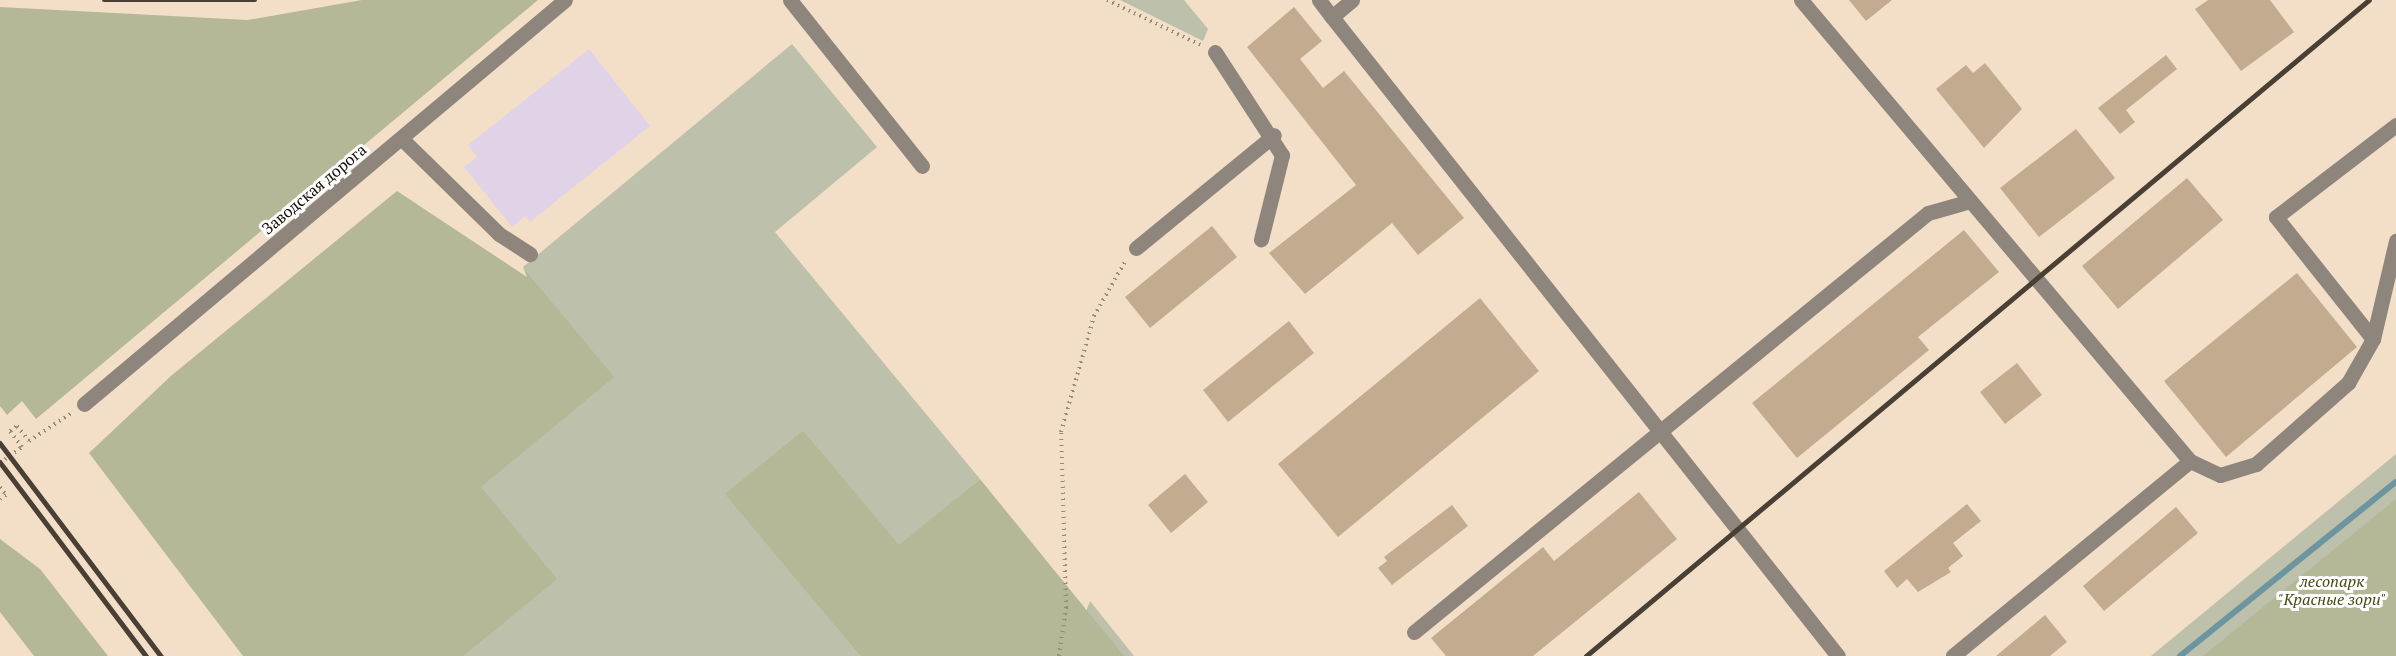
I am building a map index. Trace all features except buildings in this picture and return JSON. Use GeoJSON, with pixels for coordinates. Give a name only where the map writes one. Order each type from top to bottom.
{"type":"FeatureCollection","features":[{"type":"Feature","properties":{"kind":"street","name":"Заводская дорога"},"geometry":{"type":"LineString","coordinates":[[84,404],[565,0]]}},
{"type":"Feature","properties":{"kind":"street"},"geometry":{"type":"LineString","coordinates":[[790,0],[922,166]]}},
{"type":"Feature","properties":{"kind":"street"},"geometry":{"type":"LineString","coordinates":[[1319,0],[1657,432],[1838,656]]}},
{"type":"Feature","properties":{"kind":"street"},"geometry":{"type":"LineString","coordinates":[[1332,17],[1352,0]]}},
{"type":"Feature","properties":{"kind":"street"},"geometry":{"type":"LineString","coordinates":[[1801,0],[2190,461],[2220,475],[2256,464],[2348,383],[2373,339],[2396,241]]}},
{"type":"Feature","properties":{"kind":"street"},"geometry":{"type":"LineString","coordinates":[[1215,52],[1274,135],[1282,155],[1261,238]]}},
{"type":"Feature","properties":{"kind":"street"},"geometry":{"type":"LineString","coordinates":[[2373,339],[2276,217],[2396,125]]}},
{"type":"Feature","properties":{"kind":"street"},"geometry":{"type":"LineString","coordinates":[[1136,248],[1274,135]]}},
{"type":"Feature","properties":{"kind":"street"},"geometry":{"type":"LineString","coordinates":[[402,139],[499,234],[530,254]]}},
{"type":"Feature","properties":{"kind":"street"},"geometry":{"type":"LineString","coordinates":[[1414,632],[1928,213],[1970,201]]}},
{"type":"Feature","properties":{"kind":"street"},"geometry":{"type":"LineString","coordinates":[[1953,656],[2190,461]]}},
{"type":"Feature","properties":{"kind":"path"},"geometry":{"type":"LineString","coordinates":[[1107,0],[1215,52]]}},
{"type":"Feature","properties":{"kind":"path"},"geometry":{"type":"LineString","coordinates":[[1059,656],[1066,608],[1061,432],[1094,316],[1117,271],[1136,248]]}},
{"type":"Feature","properties":{"kind":"path"},"geometry":{"type":"LineString","coordinates":[[0,463],[22,447],[10,431],[17,426],[29,441],[69,414]]}},
{"type":"Feature","properties":{"kind":"path"},"geometry":{"type":"LineString","coordinates":[[0,487],[6,495],[0,499]]}},
{"type":"Feature","properties":{"kind":"shaded area"},"geometry":{"type":"Polygon","coordinates":[[[589,49],[650,126],[530,222],[525,216],[512,227],[464,167],[477,157],[468,145],[589,49]]]}},
{"type":"Feature","properties":{"kind":"green space"},"geometry":{"type":"Polygon","coordinates":[[[362,0],[538,0],[36,419],[22,401],[7,415],[0,406],[0,7],[248,20],[362,0]]]}},
{"type":"Feature","properties":{"kind":"green space"},"geometry":{"type":"Polygon","coordinates":[[[1120,0],[1184,0],[1208,29],[1203,41],[1120,0]]]}},
{"type":"Feature","properties":{"kind":"green space"},"geometry":{"type":"Polygon","coordinates":[[[792,44],[877,147],[775,232],[980,479],[899,546],[803,430],[726,494],[860,656],[464,656],[556,579],[480,487],[613,377],[523,267],[792,44]]]}},
{"type":"Feature","properties":{"kind":"green space"},"geometry":{"type":"Polygon","coordinates":[[[397,191],[527,277],[523,267],[614,377],[481,487],[557,579],[464,656],[243,656],[89,453],[172,375],[397,191]]]}},
{"type":"Feature","properties":{"kind":"green space"},"geometry":{"type":"Polygon","coordinates":[[[803,430],[899,545],[980,479],[1124,656],[860,656],[725,494],[803,430]]]}},
{"type":"Feature","properties":{"kind":"green space","name":"лесопарк \"Красные зори\""},"geometry":{"type":"Polygon","coordinates":[[[2396,454],[2396,656],[2151,656],[2396,454]]]}},
{"type":"Feature","properties":{"kind":"green space","name":"лесопарк \"Красные зори\""},"geometry":{"type":"Polygon","coordinates":[[[2396,499],[2396,656],[2203,656],[2396,499]]]}},
{"type":"Feature","properties":{"kind":"green space"},"geometry":{"type":"Polygon","coordinates":[[[0,539],[40,569],[108,656],[34,656],[0,612],[0,539]]]}},
{"type":"Feature","properties":{"kind":"green space"},"geometry":{"type":"Polygon","coordinates":[[[1090,601],[1134,656],[1069,656],[1090,601]]]}},
{"type":"Feature","properties":{"kind":"waterway"},"geometry":{"type":"LineString","coordinates":[[2180,656],[2396,482]]}},
{"type":"Feature","properties":{"kind":"railway"},"geometry":{"type":"LineString","coordinates":[[104,0],[255,0]]}},
{"type":"Feature","properties":{"kind":"railway"},"geometry":{"type":"LineString","coordinates":[[1586,656],[2369,0]]}},
{"type":"Feature","properties":{"kind":"railway"},"geometry":{"type":"LineString","coordinates":[[0,443],[161,656]]}},
{"type":"Feature","properties":{"kind":"railway"},"geometry":{"type":"LineString","coordinates":[[0,462],[146,656]]}}]}
